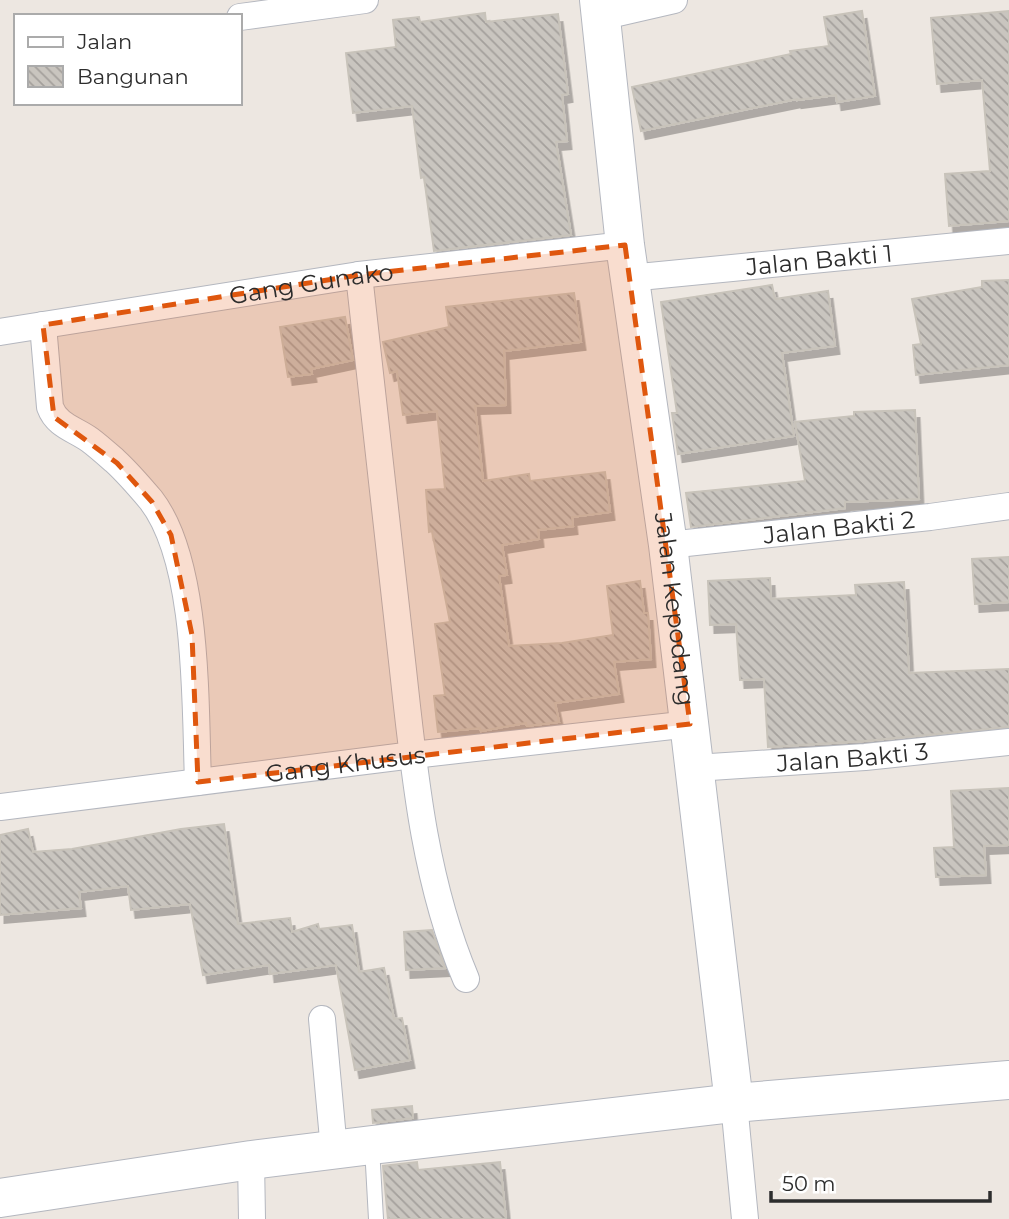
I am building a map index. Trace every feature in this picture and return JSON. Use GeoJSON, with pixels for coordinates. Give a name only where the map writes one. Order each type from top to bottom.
{"type":"FeatureCollection","features":[{"type":"Feature","properties":{"kind":"street"},"geometry":{"type":"LineString","coordinates":[[242,17],[365,0]]}},
{"type":"Feature","properties":{"kind":"street"},"geometry":{"type":"LineString","coordinates":[[600,9],[674,0]]}},
{"type":"Feature","properties":{"kind":"street","name":"Jalan Kepodang"},"geometry":{"type":"LineString","coordinates":[[600,9],[627,261],[668,545],[690,724],[745,1219]]}},
{"type":"Feature","properties":{"kind":"street","name":"Jalan Bakti 1"},"geometry":{"type":"LineString","coordinates":[[627,261],[1009,241]]}},
{"type":"Feature","properties":{"kind":"street","name":"Gang Gunako"},"geometry":{"type":"LineString","coordinates":[[0,332],[359,275],[627,261]]}},
{"type":"Feature","properties":{"kind":"street"},"geometry":{"type":"LineString","coordinates":[[359,275],[413,755],[431,872],[453,947],[466,979]]}},
{"type":"Feature","properties":{"kind":"street"},"geometry":{"type":"LineString","coordinates":[[43,325],[50,407],[54,417],[89,439],[117,463],[152,502],[171,535],[192,635],[198,782]]}},
{"type":"Feature","properties":{"kind":"street","name":"Jalan Bakti 2"},"geometry":{"type":"LineString","coordinates":[[668,545],[1009,506]]}},
{"type":"Feature","properties":{"kind":"street","name":"Gang Khusus"},"geometry":{"type":"LineString","coordinates":[[0,807],[413,755],[690,724]]}},
{"type":"Feature","properties":{"kind":"street","name":"Jalan Bakti 3"},"geometry":{"type":"LineString","coordinates":[[695,768],[864,757],[1009,742]]}},
{"type":"Feature","properties":{"kind":"street"},"geometry":{"type":"LineString","coordinates":[[322,1019],[334,1150]]}},
{"type":"Feature","properties":{"kind":"street"},"geometry":{"type":"LineString","coordinates":[[0,1198],[251,1160],[372,1145],[734,1103],[1009,1080]]}},
{"type":"Feature","properties":{"kind":"street"},"geometry":{"type":"LineString","coordinates":[[251,1160],[252,1219]]}},
{"type":"Feature","properties":{"kind":"lane"},"geometry":{"type":"LineString","coordinates":[[372,1145],[376,1219]]}},
{"type":"Feature","properties":{"kind":"highlighted area"},"geometry":{"type":"Polygon","coordinates":[[[625,245],[690,724],[198,782],[192,635],[171,535],[152,502],[117,463],[54,417],[43,325],[359,275],[625,245]]]}},
{"type":"Feature","properties":{"kind":"building"},"geometry":{"type":"Polygon","coordinates":[[[862,11],[875,96],[837,102],[836,95],[797,99],[641,131],[632,87],[791,54],[790,51],[829,46],[824,17],[862,11]]]}},
{"type":"Feature","properties":{"kind":"building"},"geometry":{"type":"Polygon","coordinates":[[[1009,11],[1009,221],[949,226],[945,174],[990,171],[982,80],[937,84],[931,18],[1009,11]]]}},
{"type":"Feature","properties":{"kind":"building"},"geometry":{"type":"Polygon","coordinates":[[[485,13],[486,22],[558,14],[568,94],[562,95],[567,141],[556,142],[571,235],[434,251],[412,106],[353,113],[346,53],[396,47],[393,20],[419,17],[420,22],[485,13]]]}},
{"type":"Feature","properties":{"kind":"building"},"geometry":{"type":"Polygon","coordinates":[[[1009,280],[1009,365],[916,375],[913,345],[921,344],[912,299],[982,287],[982,281],[1009,280]]]}},
{"type":"Feature","properties":{"kind":"building"},"geometry":{"type":"Polygon","coordinates":[[[772,285],[775,299],[828,291],[835,346],[782,353],[794,436],[678,454],[672,413],[677,413],[661,302],[772,285]]]}},
{"type":"Feature","properties":{"kind":"building"},"geometry":{"type":"Polygon","coordinates":[[[574,293],[581,342],[504,351],[506,405],[475,406],[483,481],[529,474],[530,481],[605,472],[610,512],[572,517],[573,526],[538,530],[539,539],[502,545],[507,575],[499,576],[509,646],[562,643],[613,635],[607,586],[640,581],[644,613],[648,613],[651,659],[614,662],[619,694],[555,703],[559,722],[527,726],[526,723],[481,731],[480,728],[438,732],[434,696],[445,695],[435,624],[450,622],[432,531],[429,532],[426,490],[445,489],[437,411],[403,415],[397,371],[390,373],[383,342],[449,327],[446,307],[574,293]]]}},
{"type":"Feature","properties":{"kind":"building"},"geometry":{"type":"Polygon","coordinates":[[[345,317],[353,360],[311,369],[312,374],[288,377],[280,327],[345,317]]]}},
{"type":"Feature","properties":{"kind":"building"},"geometry":{"type":"Polygon","coordinates":[[[915,410],[919,499],[845,502],[845,508],[691,527],[686,493],[805,481],[795,422],[854,416],[854,412],[915,410]]]}},
{"type":"Feature","properties":{"kind":"building"},"geometry":{"type":"Polygon","coordinates":[[[1009,557],[1009,602],[975,604],[972,559],[1009,557]]]}},
{"type":"Feature","properties":{"kind":"building"},"geometry":{"type":"Polygon","coordinates":[[[770,578],[771,599],[856,595],[855,585],[904,582],[909,673],[1009,669],[1009,727],[768,747],[764,679],[740,680],[736,624],[710,625],[708,581],[770,578]]]}},
{"type":"Feature","properties":{"kind":"building"},"geometry":{"type":"Polygon","coordinates":[[[1009,788],[1009,845],[984,846],[986,875],[936,877],[934,848],[954,847],[951,791],[1009,788]]]}},
{"type":"Feature","properties":{"kind":"building"},"geometry":{"type":"Polygon","coordinates":[[[224,824],[238,924],[290,918],[292,932],[318,924],[319,929],[352,925],[359,972],[384,968],[394,1019],[402,1018],[410,1060],[355,1070],[336,965],[270,974],[269,965],[203,975],[190,904],[131,910],[128,886],[79,892],[81,908],[0,915],[0,835],[28,829],[33,852],[72,849],[224,824]]]}},
{"type":"Feature","properties":{"kind":"building"},"geometry":{"type":"Polygon","coordinates":[[[432,930],[445,968],[406,970],[404,932],[432,930]]]}},
{"type":"Feature","properties":{"kind":"building"},"geometry":{"type":"Polygon","coordinates":[[[412,1106],[413,1118],[373,1123],[372,1110],[412,1106]]]}},
{"type":"Feature","properties":{"kind":"building"},"geometry":{"type":"Polygon","coordinates":[[[417,1162],[418,1170],[500,1162],[506,1219],[388,1219],[383,1166],[417,1162]]]}}]}
